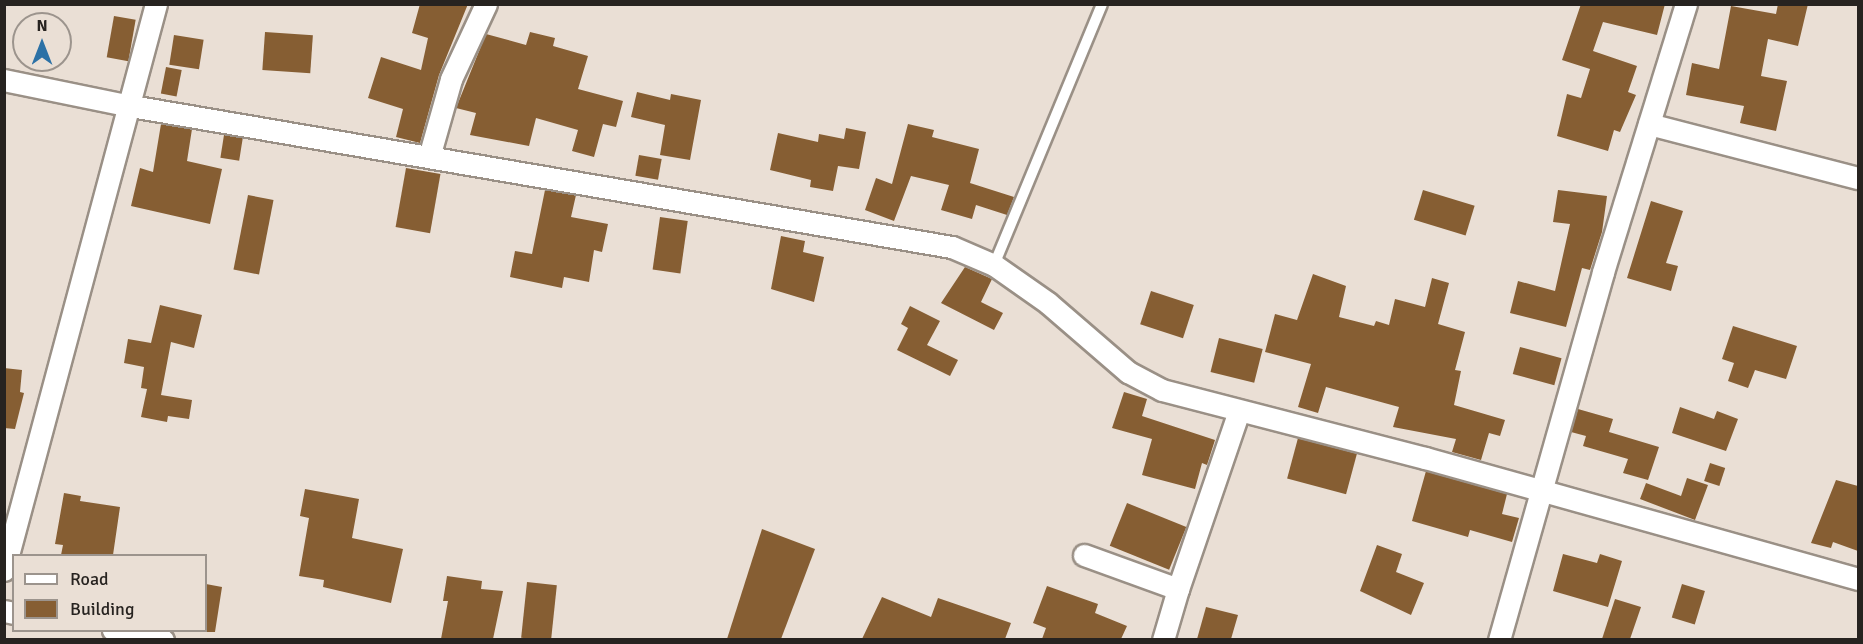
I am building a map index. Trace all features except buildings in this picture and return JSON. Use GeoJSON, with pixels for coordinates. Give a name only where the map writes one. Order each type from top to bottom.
{"type":"FeatureCollection","features":[{"type":"Feature","properties":{"kind":"street"},"geometry":{"type":"LineString","coordinates":[[4,570],[131,106],[156,4]]}},
{"type":"Feature","properties":{"kind":"street"},"geometry":{"type":"LineString","coordinates":[[429,157],[451,79],[486,4]]}},
{"type":"Feature","properties":{"kind":"street"},"geometry":{"type":"LineString","coordinates":[[1499,639],[1539,489],[1686,4]]}},
{"type":"Feature","properties":{"kind":"street"},"geometry":{"type":"LineString","coordinates":[[4,80],[131,106],[952,247],[994,265],[1142,380],[1239,411],[1539,489],[1858,579]]}},
{"type":"Feature","properties":{"kind":"street"},"geometry":{"type":"LineString","coordinates":[[1649,124],[1858,178]]}},
{"type":"Feature","properties":{"kind":"street"},"geometry":{"type":"LineString","coordinates":[[1163,639],[1239,411]]}},
{"type":"Feature","properties":{"kind":"street"},"geometry":{"type":"LineString","coordinates":[[1084,555],[1178,589]]}},
{"type":"Feature","properties":{"kind":"street"},"geometry":{"type":"LineString","coordinates":[[124,632],[164,639]]}},
{"type":"Feature","properties":{"kind":"lane"},"geometry":{"type":"LineString","coordinates":[[994,265],[1102,4]]}}]}
